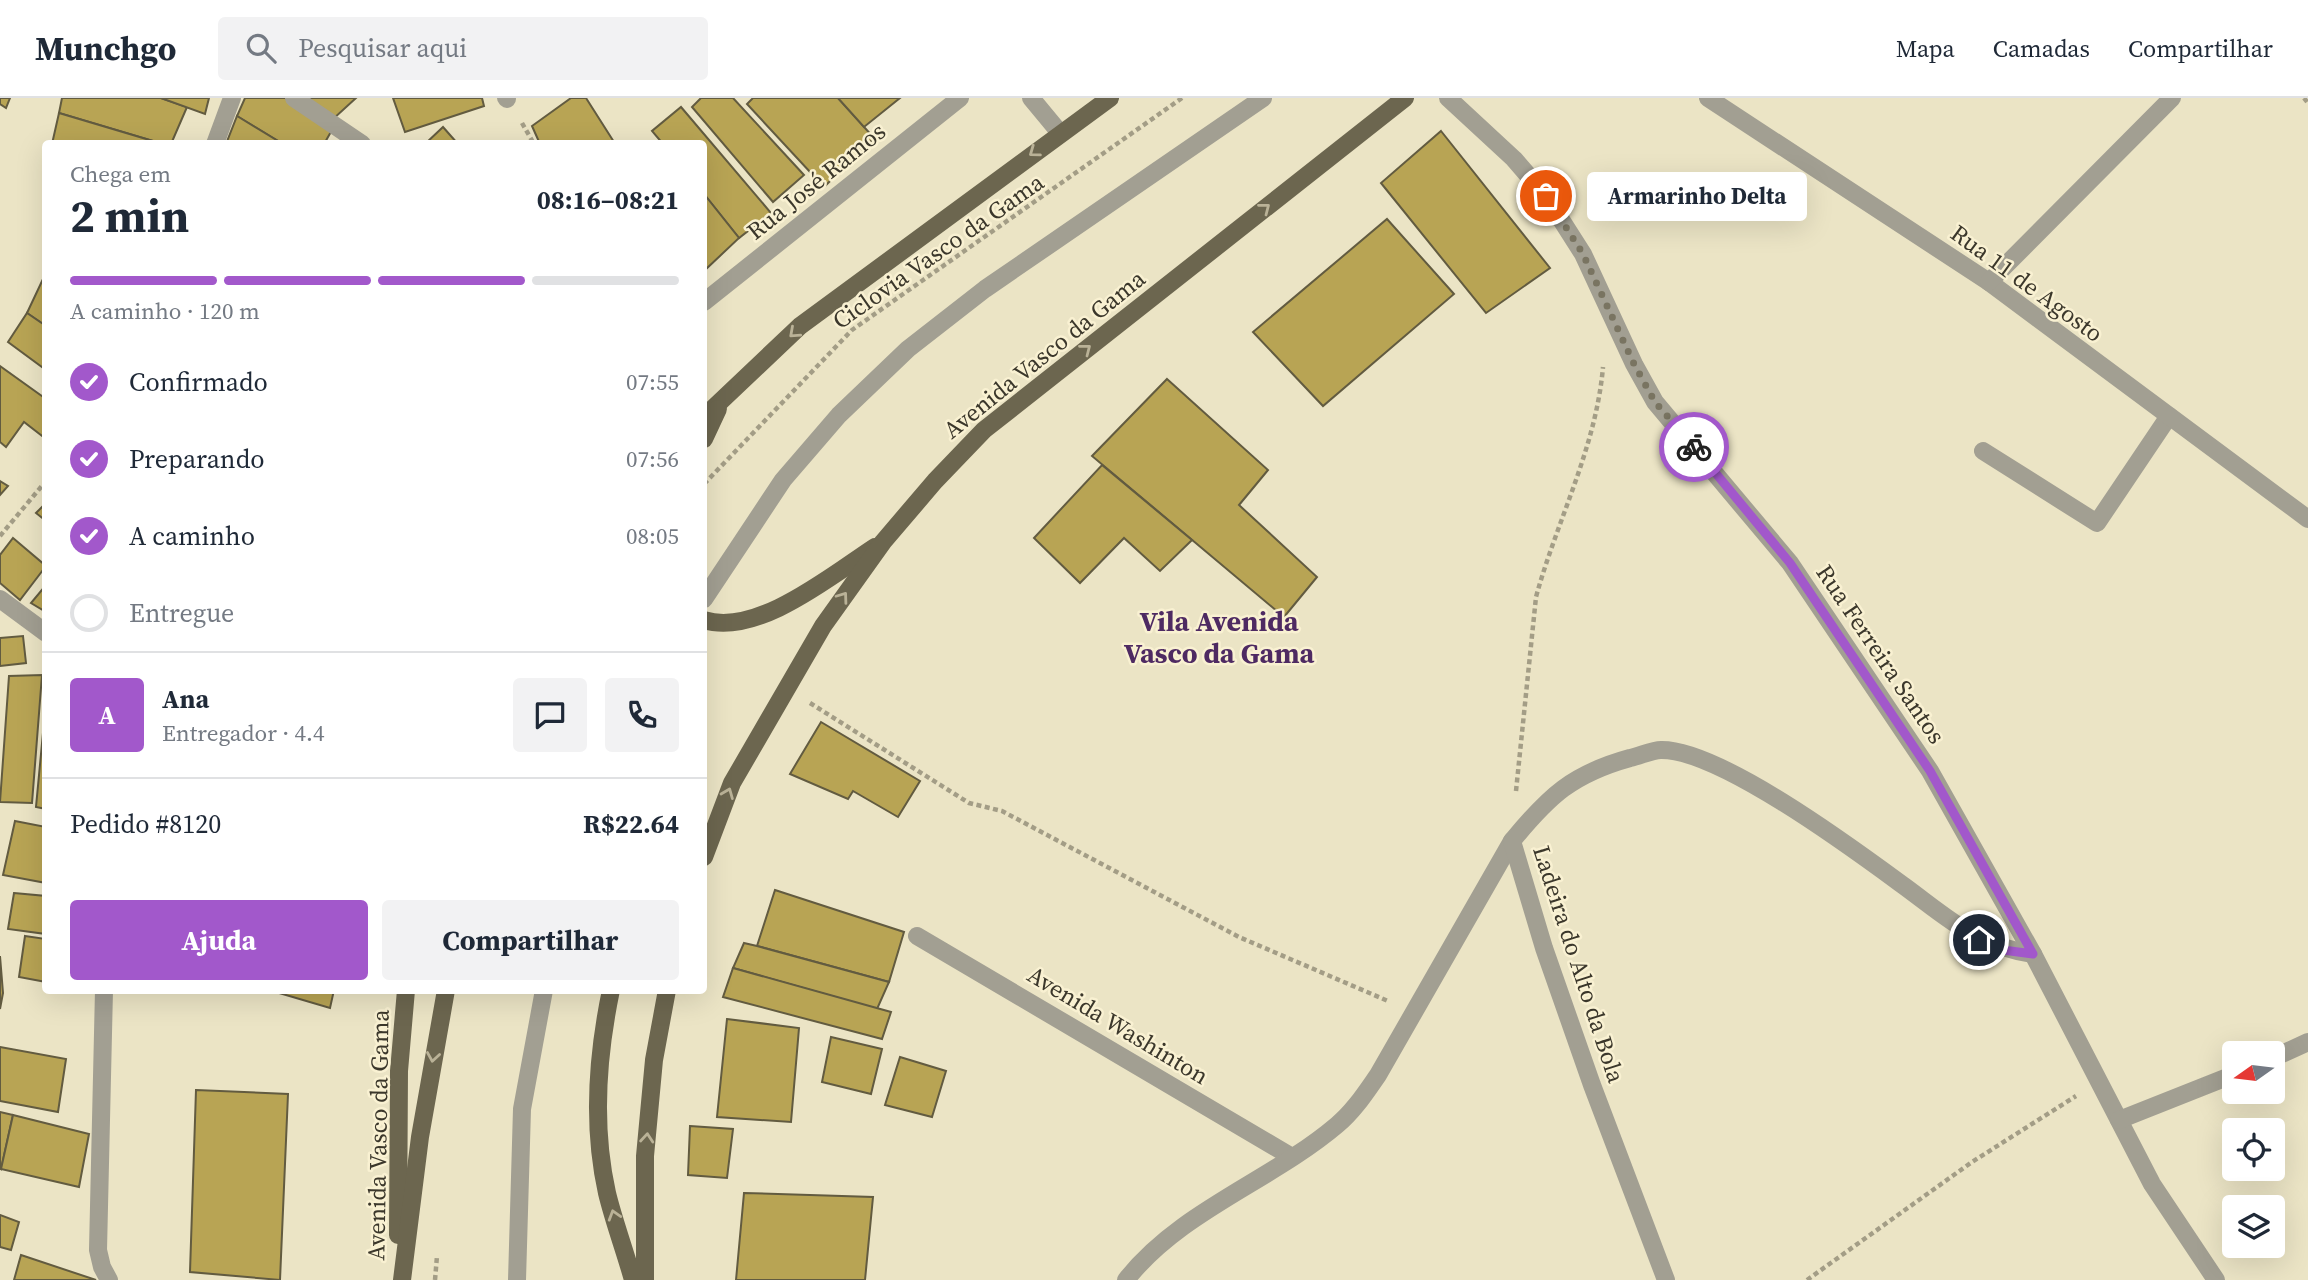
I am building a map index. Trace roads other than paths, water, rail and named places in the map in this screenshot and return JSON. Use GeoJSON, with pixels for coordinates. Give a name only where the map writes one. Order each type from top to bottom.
{"type":"FeatureCollection","features":[{"type":"Feature","properties":{"kind":"main road"},"geometry":{"type":"LineString","coordinates":[[707,414],[800,326],[1110,98]]}},
{"type":"Feature","properties":{"kind":"main road","name":"Avenida Vasco da Gama"},"geometry":{"type":"LineString","coordinates":[[707,849],[732,783],[823,626],[883,542],[984,430],[1405,98]]}},
{"type":"Feature","properties":{"kind":"main road"},"geometry":{"type":"LineString","coordinates":[[707,433],[724,397]]}},
{"type":"Feature","properties":{"kind":"main road"},"geometry":{"type":"LineString","coordinates":[[707,621],[717,624],[743,621],[778,608],[883,542]]}},
{"type":"Feature","properties":{"kind":"main road","name":"Avenida Vasco da Gama"},"geometry":{"type":"LineString","coordinates":[[400,1280],[399,1071],[406,994]]}},
{"type":"Feature","properties":{"kind":"main road"},"geometry":{"type":"LineString","coordinates":[[400,1280],[420,1137],[445,994]]}},
{"type":"Feature","properties":{"kind":"main road"},"geometry":{"type":"LineString","coordinates":[[610,994],[597,1094],[599,1144],[607,1194],[634,1280]]}},
{"type":"Feature","properties":{"kind":"main road"},"geometry":{"type":"LineString","coordinates":[[645,1280],[645,1156],[654,1060],[666,994]]}},
{"type":"Feature","properties":{"kind":"street"},"geometry":{"type":"LineString","coordinates":[[216,140],[232,98]]}},
{"type":"Feature","properties":{"kind":"street"},"geometry":{"type":"LineString","coordinates":[[294,98],[356,140]]}},
{"type":"Feature","properties":{"kind":"street","name":"Rua José Ramos"},"geometry":{"type":"LineString","coordinates":[[707,300],[960,98]]}},
{"type":"Feature","properties":{"kind":"street"},"geometry":{"type":"LineString","coordinates":[[1031,98],[1060,133]]}},
{"type":"Feature","properties":{"kind":"street"},"geometry":{"type":"LineString","coordinates":[[707,594],[783,480],[839,415],[908,349],[985,289],[1263,98]]}},
{"type":"Feature","properties":{"kind":"street","name":"Rua Ferreira Santos"},"geometry":{"type":"LineString","coordinates":[[1448,98],[1514,159],[1546,196],[1583,254],[1634,364],[1655,402],[1790,563],[1930,771],[2101,1080],[2152,1184],[2217,1280]]}},
{"type":"Feature","properties":{"kind":"street","name":"Rua 11 de Agosto"},"geometry":{"type":"LineString","coordinates":[[1708,98],[1989,282],[2308,519]]}},
{"type":"Feature","properties":{"kind":"street"},"geometry":{"type":"LineString","coordinates":[[1989,282],[2172,98]]}},
{"type":"Feature","properties":{"kind":"street"},"geometry":{"type":"LineString","coordinates":[[1983,451],[2096,523],[2169,416]]}},
{"type":"Feature","properties":{"kind":"street"},"geometry":{"type":"LineString","coordinates":[[0,599],[42,629]]}},
{"type":"Feature","properties":{"kind":"street","name":"Ladeira do Alto da Bola"},"geometry":{"type":"LineString","coordinates":[[1666,1280],[1592,1085],[1544,948],[1512,841],[1547,799],[1583,775],[1661,750],[1709,761],[1754,785],[1861,854],[1979,940],[2003,950],[2033,954]]}},
{"type":"Feature","properties":{"kind":"street"},"geometry":{"type":"LineString","coordinates":[[1126,1280],[1141,1261],[1165,1240],[1292,1157],[1338,1124],[1357,1104],[1378,1075],[1512,841]]}},
{"type":"Feature","properties":{"kind":"street","name":"Avenida Washinton"},"geometry":{"type":"LineString","coordinates":[[917,936],[1292,1157]]}},
{"type":"Feature","properties":{"kind":"street"},"geometry":{"type":"LineString","coordinates":[[104,994],[98,1250],[109,1280]]}},
{"type":"Feature","properties":{"kind":"street"},"geometry":{"type":"LineString","coordinates":[[517,1280],[523,1109],[543,994]]}},
{"type":"Feature","properties":{"kind":"street"},"geometry":{"type":"LineString","coordinates":[[2286,1052],[2308,1042]]}},
{"type":"Feature","properties":{"kind":"street"},"geometry":{"type":"LineString","coordinates":[[2119,1120],[2222,1079]]}},
{"type":"Feature","properties":{"kind":"place","name":"Armarinho Delta"},"geometry":{"type":"Point","coordinates":[1546,196]}},
{"type":"Feature","properties":{"kind":"district","name":"Vila Avenida Vasco da Gama"},"geometry":{"type":"Point","coordinates":[1219,637]}}]}
